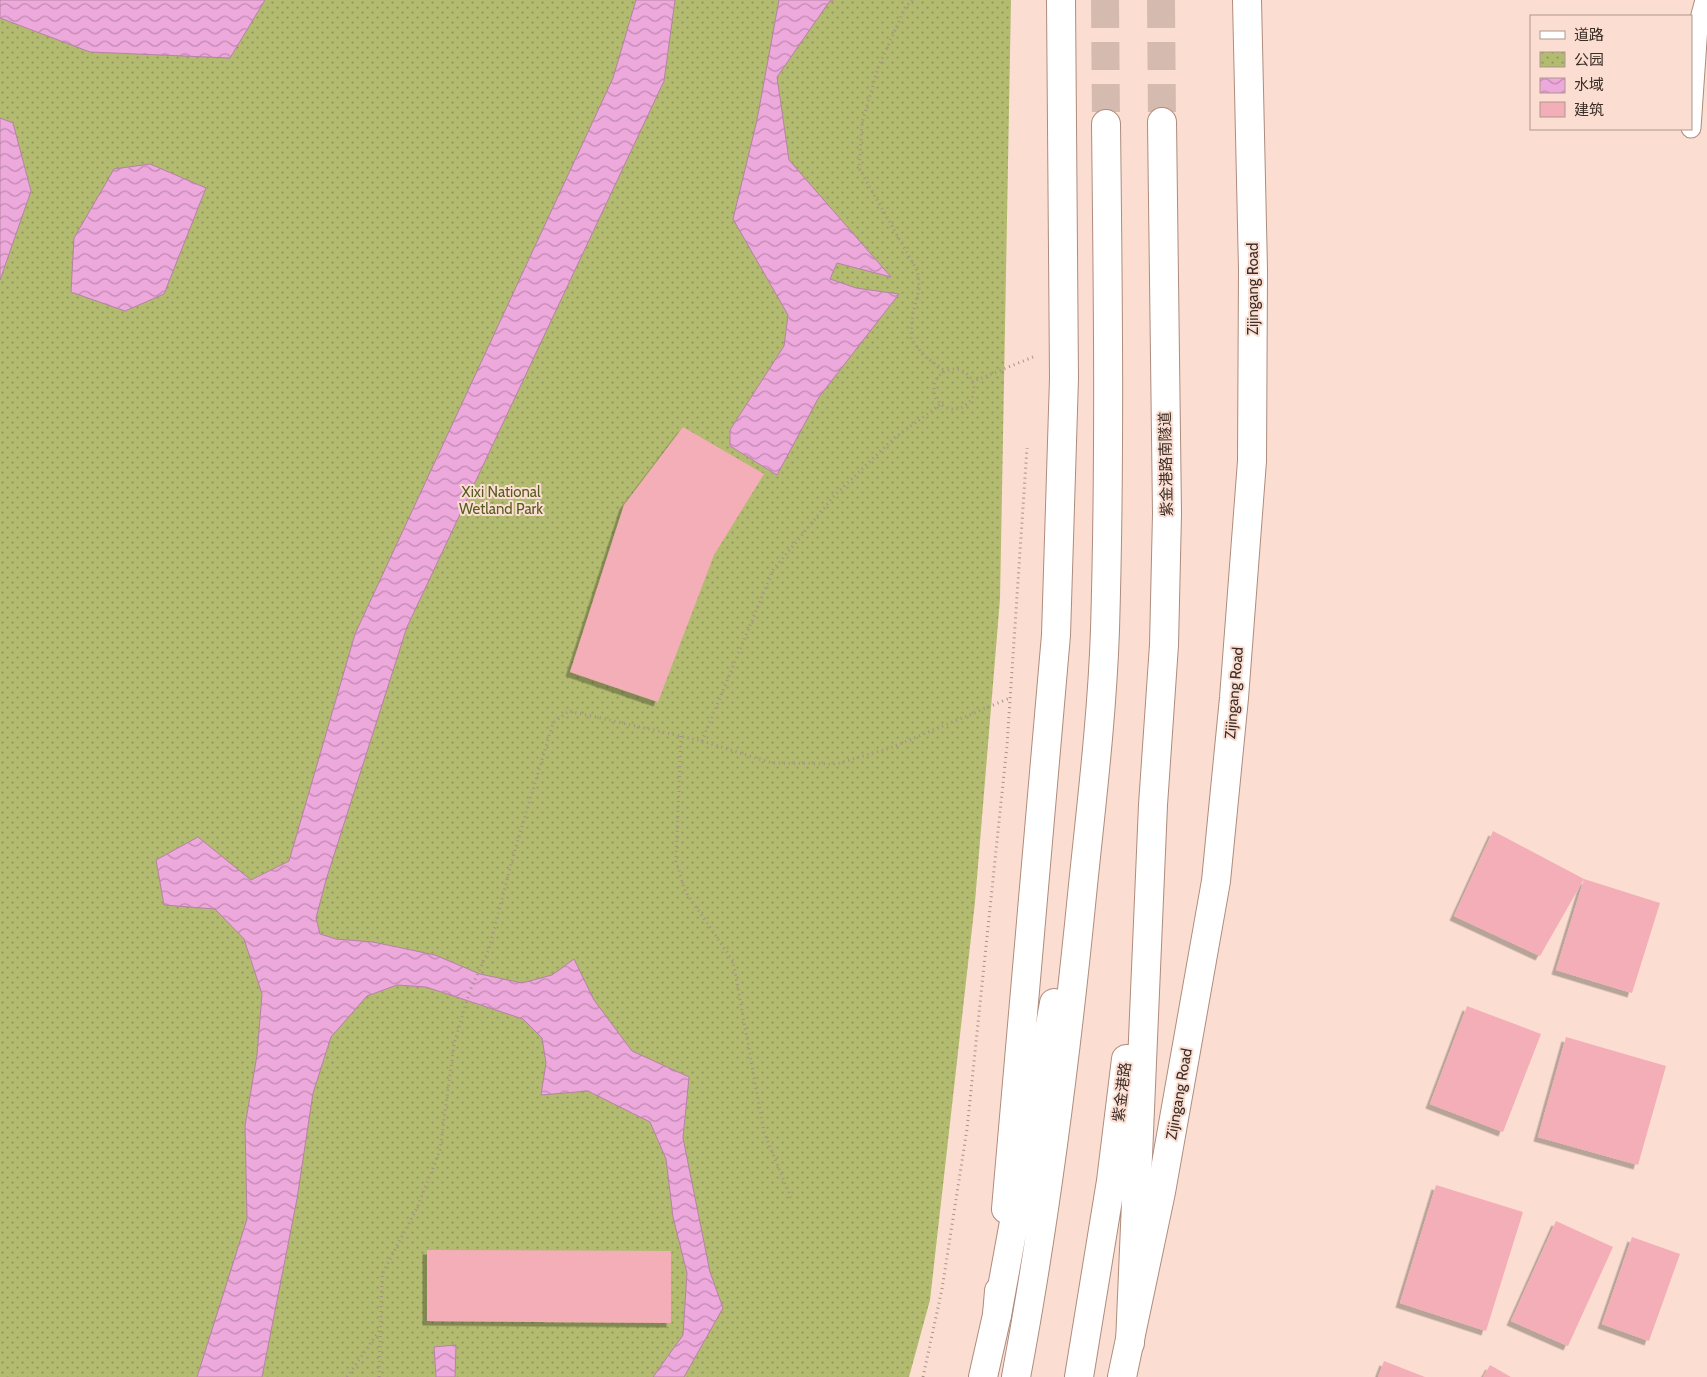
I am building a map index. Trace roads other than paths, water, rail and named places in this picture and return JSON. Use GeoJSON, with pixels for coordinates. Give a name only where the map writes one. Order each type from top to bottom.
{"type":"FeatureCollection","features":[{"type":"Feature","properties":{"kind":"main road"},"geometry":{"type":"LineString","coordinates":[[997,1315],[1056,635],[1064,378],[1061,0]]}},
{"type":"Feature","properties":{"kind":"main road","name":"Zijingang Road"},"geometry":{"type":"LineString","coordinates":[[1122,1377],[1162,1192],[1216,882],[1234,698],[1252,461],[1254,270],[1248,0]]}},
{"type":"Feature","properties":{"kind":"main road","name":"紫金港路南隧道"},"geometry":{"type":"LineString","coordinates":[[1153,805],[1164,645],[1167,514],[1162,122]]}},
{"type":"Feature","properties":{"kind":"main road"},"geometry":{"type":"LineString","coordinates":[[1016,1377],[1052,1158],[1072,997],[1092,793],[1105,624],[1108,303],[1106,124]]}},
{"type":"Feature","properties":{"kind":"main road"},"geometry":{"type":"LineString","coordinates":[[984,1377],[997,1315],[1092,793]]}},
{"type":"Feature","properties":{"kind":"main road"},"geometry":{"type":"LineString","coordinates":[[1130,1342],[1153,805]]}},
{"type":"Feature","properties":{"kind":"main road","name":"紫金港路"},"geometry":{"type":"LineString","coordinates":[[1079,1377],[1110,1181],[1131,1016],[1153,805]]}},
{"type":"Feature","properties":{"kind":"lane"},"geometry":{"type":"LineString","coordinates":[[1692,107],[1698,26],[1705,0]]}},
{"type":"Feature","properties":{"kind":"water"},"geometry":{"type":"Polygon","coordinates":[[[0,0],[265,0],[230,58],[90,52],[0,18],[0,0]]]}},
{"type":"Feature","properties":{"kind":"water"},"geometry":{"type":"Polygon","coordinates":[[[636,0],[675,0],[664,81],[407,627],[326,880],[316,918],[320,934],[336,939],[373,942],[435,955],[480,974],[522,983],[552,975],[574,959],[594,1000],[632,1051],[689,1077],[683,1138],[710,1272],[723,1308],[684,1377],[653,1377],[683,1335],[687,1273],[673,1217],[666,1159],[650,1122],[588,1091],[541,1095],[546,1063],[542,1038],[523,1019],[426,987],[397,985],[367,996],[331,1037],[313,1093],[297,1199],[262,1377],[197,1377],[247,1219],[245,1126],[257,1055],[262,994],[244,939],[215,909],[164,905],[156,860],[198,837],[251,880],[289,861],[355,634],[613,78],[636,0]]]}},
{"type":"Feature","properties":{"kind":"water"},"geometry":{"type":"Polygon","coordinates":[[[779,0],[833,0],[829,2],[777,77],[789,160],[891,277],[837,263],[830,279],[856,288],[899,294],[819,397],[777,475],[730,446],[730,430],[784,346],[788,315],[733,219],[757,120],[779,0]]]}},
{"type":"Feature","properties":{"kind":"water"},"geometry":{"type":"Polygon","coordinates":[[[0,118],[13,123],[31,191],[0,280],[0,118]]]}},
{"type":"Feature","properties":{"kind":"water"},"geometry":{"type":"Polygon","coordinates":[[[150,164],[206,188],[164,294],[125,311],[71,292],[74,238],[114,169],[150,164]]]}},
{"type":"Feature","properties":{"kind":"water"},"geometry":{"type":"Polygon","coordinates":[[[456,1345],[455,1377],[436,1377],[434,1347],[456,1345]]]}},
{"type":"Feature","properties":{"kind":"tunnel"},"geometry":{"type":"LineString","coordinates":[[1105,0],[1106,124]]}},
{"type":"Feature","properties":{"kind":"tunnel"},"geometry":{"type":"LineString","coordinates":[[1161,0],[1162,122]]}},
{"type":"Feature","properties":{"kind":"park label","name":"Xixi National Wetland Park"},"geometry":{"type":"Point","coordinates":[501,500]}}]}
